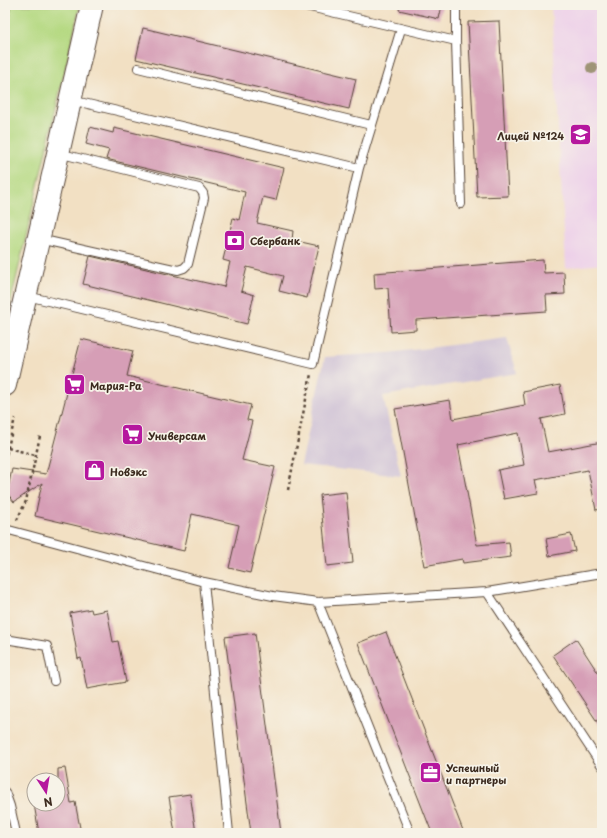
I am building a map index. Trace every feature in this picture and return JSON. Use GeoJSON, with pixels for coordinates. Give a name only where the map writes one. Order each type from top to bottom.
{"type":"FeatureCollection","features":[{"type":"Feature","properties":{"kind":"street"},"geometry":{"type":"LineString","coordinates":[[5,385],[92,5]]}},
{"type":"Feature","properties":{"kind":"lane"},"geometry":{"type":"LineString","coordinates":[[301,5],[401,29],[456,40]]}},
{"type":"Feature","properties":{"kind":"lane"},"geometry":{"type":"LineString","coordinates":[[456,5],[460,204]]}},
{"type":"Feature","properties":{"kind":"lane"},"geometry":{"type":"LineString","coordinates":[[25,295],[313,364],[359,168],[401,29]]}},
{"type":"Feature","properties":{"kind":"lane"},"geometry":{"type":"LineString","coordinates":[[138,68],[371,126]]}},
{"type":"Feature","properties":{"kind":"lane"},"geometry":{"type":"LineString","coordinates":[[70,100],[359,168]]}},
{"type":"Feature","properties":{"kind":"lane"},"geometry":{"type":"LineString","coordinates":[[39,239],[178,270],[184,268],[188,264],[204,198],[203,193],[199,188],[58,153]]}},
{"type":"Feature","properties":{"kind":"lane"},"geometry":{"type":"LineString","coordinates":[[9,530],[204,582],[272,596],[318,602],[487,592],[602,573]]}},
{"type":"Feature","properties":{"kind":"lane"},"geometry":{"type":"LineString","coordinates":[[204,582],[229,833]]}},
{"type":"Feature","properties":{"kind":"lane"},"geometry":{"type":"LineString","coordinates":[[487,592],[602,766]]}},
{"type":"Feature","properties":{"kind":"lane"},"geometry":{"type":"LineString","coordinates":[[318,602],[410,833]]}},
{"type":"Feature","properties":{"kind":"lane"},"geometry":{"type":"LineString","coordinates":[[5,639],[47,646],[54,681]]}},
{"type":"Feature","properties":{"kind":"lane"},"geometry":{"type":"LineString","coordinates":[[5,792],[10,806],[16,833]]}},
{"type":"Feature","properties":{"kind":"path"},"geometry":{"type":"LineString","coordinates":[[5,28],[10,5]]}},
{"type":"Feature","properties":{"kind":"path"},"geometry":{"type":"LineString","coordinates":[[288,490],[313,364]]}},
{"type":"Feature","properties":{"kind":"path"},"geometry":{"type":"LineString","coordinates":[[5,460],[15,418]]}},
{"type":"Feature","properties":{"kind":"path"},"geometry":{"type":"LineString","coordinates":[[9,530],[26,501],[40,436]]}},
{"type":"Feature","properties":{"kind":"path"},"geometry":{"type":"LineString","coordinates":[[8,448],[36,455]]}},
{"type":"Feature","properties":{"kind":"shaded area","name":"Лицей №124"},"geometry":{"type":"Polygon","coordinates":[[[551,5],[602,5],[602,264],[566,268],[551,5]]]}},
{"type":"Feature","properties":{"kind":"shaded area"},"geometry":{"type":"Polygon","coordinates":[[[507,338],[517,373],[383,396],[401,476],[301,465],[325,357],[389,353],[507,338]]]}},
{"type":"Feature","properties":{"kind":"green space"},"geometry":{"type":"Polygon","coordinates":[[[5,5],[80,5],[5,326],[5,5]]]}},
{"type":"Feature","properties":{"kind":"building"},"geometry":{"type":"Polygon","coordinates":[[[400,5],[442,5],[439,19],[399,10],[400,5]]]}},
{"type":"Feature","properties":{"kind":"building"},"geometry":{"type":"Polygon","coordinates":[[[499,21],[508,196],[477,197],[468,22],[499,21]]]}},
{"type":"Feature","properties":{"kind":"building"},"geometry":{"type":"Polygon","coordinates":[[[143,28],[356,79],[349,109],[136,59],[143,28]]]}},
{"type":"Feature","properties":{"kind":"building"},"geometry":{"type":"Polygon","coordinates":[[[90,127],[113,133],[114,128],[284,168],[276,200],[263,197],[257,223],[293,231],[292,240],[319,246],[307,298],[279,291],[283,276],[247,267],[241,291],[254,295],[247,324],[83,284],[90,256],[224,287],[230,262],[223,260],[233,218],[239,220],[245,192],[106,159],[109,150],[86,144],[90,127]]]}},
{"type":"Feature","properties":{"kind":"building"},"geometry":{"type":"Polygon","coordinates":[[[543,260],[544,273],[564,272],[565,294],[546,295],[547,311],[416,320],[416,330],[391,332],[388,288],[375,289],[374,273],[543,260]]]}},
{"type":"Feature","properties":{"kind":"building","name":"Универсам"},"geometry":{"type":"Polygon","coordinates":[[[81,339],[133,351],[127,376],[251,405],[247,420],[252,421],[242,460],[275,467],[250,573],[229,568],[239,525],[192,514],[184,551],[35,516],[42,483],[14,502],[7,493],[12,469],[46,474],[81,339]]]}},
{"type":"Feature","properties":{"kind":"building"},"geometry":{"type":"Polygon","coordinates":[[[560,385],[565,414],[541,419],[548,452],[602,442],[602,509],[596,510],[588,470],[535,480],[538,493],[504,499],[498,470],[524,465],[518,433],[458,445],[477,545],[509,542],[511,557],[463,563],[462,559],[424,566],[395,409],[450,400],[453,419],[525,405],[523,392],[560,385]]]}},
{"type":"Feature","properties":{"kind":"building"},"geometry":{"type":"Polygon","coordinates":[[[346,492],[353,563],[327,566],[320,495],[346,492]]]}},
{"type":"Feature","properties":{"kind":"building"},"geometry":{"type":"Polygon","coordinates":[[[571,534],[575,551],[549,556],[546,539],[571,534]]]}},
{"type":"Feature","properties":{"kind":"building"},"geometry":{"type":"Polygon","coordinates":[[[91,609],[92,613],[107,610],[113,642],[118,641],[126,682],[87,689],[81,658],[78,659],[70,613],[91,609]]]}},
{"type":"Feature","properties":{"kind":"building"},"geometry":{"type":"Polygon","coordinates":[[[386,632],[464,833],[432,833],[358,643],[386,632]]]}},
{"type":"Feature","properties":{"kind":"building"},"geometry":{"type":"Polygon","coordinates":[[[255,633],[281,833],[251,833],[225,637],[255,633]]]}},
{"type":"Feature","properties":{"kind":"building"},"geometry":{"type":"Polygon","coordinates":[[[576,639],[602,679],[602,729],[553,655],[576,639]]]}},
{"type":"Feature","properties":{"kind":"building"},"geometry":{"type":"Polygon","coordinates":[[[65,768],[66,772],[58,772],[58,769],[65,768]]]}},
{"type":"Feature","properties":{"kind":"building"},"geometry":{"type":"Polygon","coordinates":[[[66,774],[71,803],[75,802],[81,833],[39,833],[35,812],[66,812],[66,774]]]}},
{"type":"Feature","properties":{"kind":"building"},"geometry":{"type":"Polygon","coordinates":[[[190,794],[196,833],[175,833],[169,797],[190,794]]]}},
{"type":"Feature","properties":{"kind":"place","name":"Лицей №124"},"geometry":{"type":"Point","coordinates":[580,135]}},
{"type":"Feature","properties":{"kind":"place","name":"Сбербанк"},"geometry":{"type":"Point","coordinates":[235,240]}},
{"type":"Feature","properties":{"kind":"place","name":"Мария-Ра"},"geometry":{"type":"Point","coordinates":[75,385]}},
{"type":"Feature","properties":{"kind":"place","name":"Универсам"},"geometry":{"type":"Point","coordinates":[133,435]}},
{"type":"Feature","properties":{"kind":"place","name":"Новэкс"},"geometry":{"type":"Point","coordinates":[94,471]}},
{"type":"Feature","properties":{"kind":"place","name":"Успешный и партнеры"},"geometry":{"type":"Point","coordinates":[430,773]}}]}
